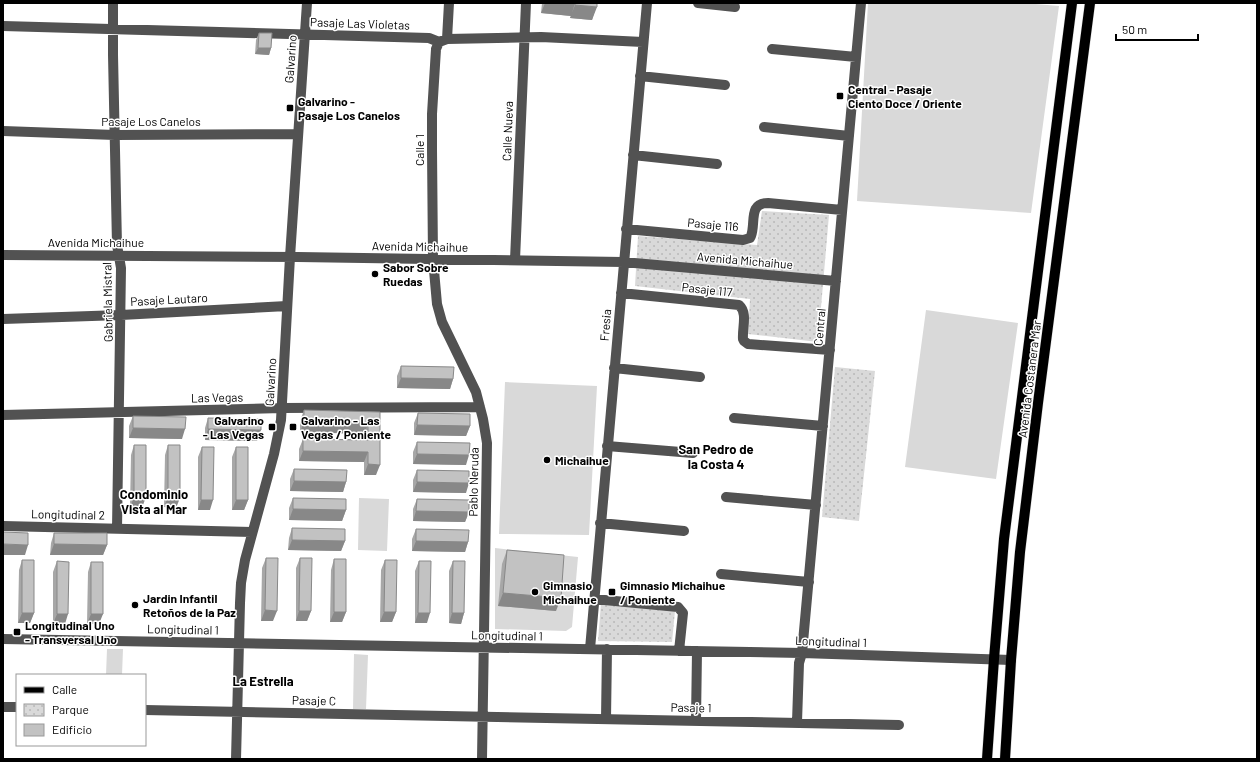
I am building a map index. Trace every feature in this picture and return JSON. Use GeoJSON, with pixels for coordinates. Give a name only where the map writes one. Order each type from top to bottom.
{"type":"FeatureCollection","features":[{"type":"Feature","properties":{"kind":"main road","name":"Avenida Costanera Mar"},"geometry":{"type":"LineString","coordinates":[[987,759],[1004,539],[1072,3]]}},
{"type":"Feature","properties":{"kind":"main road","name":"Avenida Costanera Mar"},"geometry":{"type":"LineString","coordinates":[[1005,759],[1020,552],[1090,3]]}},
{"type":"Feature","properties":{"kind":"main road"},"geometry":{"type":"LineString","coordinates":[[1035,294],[1052,296]]}},
{"type":"Feature","properties":{"kind":"street","name":"Gabriela Mistral"},"geometry":{"type":"LineString","coordinates":[[113,3],[117,245],[122,268],[117,529]]}},
{"type":"Feature","properties":{"kind":"street","name":"Galvarino"},"geometry":{"type":"LineString","coordinates":[[236,759],[241,583],[252,532],[277,441],[282,408],[290,257],[307,3]]}},
{"type":"Feature","properties":{"kind":"street","name":"Calle 1"},"geometry":{"type":"LineString","coordinates":[[433,259],[432,114],[436,49],[443,40],[449,3]]}},
{"type":"Feature","properties":{"kind":"street","name":"Calle Nueva"},"geometry":{"type":"LineString","coordinates":[[515,260],[526,3]]}},
{"type":"Feature","properties":{"kind":"street","name":"Fresia"},"geometry":{"type":"LineString","coordinates":[[590,649],[647,3]]}},
{"type":"Feature","properties":{"kind":"street"},"geometry":{"type":"LineString","coordinates":[[698,3],[735,7]]}},
{"type":"Feature","properties":{"kind":"street","name":"Central"},"geometry":{"type":"LineString","coordinates":[[797,722],[799,663],[802,653],[809,582],[861,3]]}},
{"type":"Feature","properties":{"kind":"street","name":"Pasaje Las Violetas"},"geometry":{"type":"LineString","coordinates":[[3,26],[429,38],[443,40],[524,37],[644,42]]}},
{"type":"Feature","properties":{"kind":"street"},"geometry":{"type":"LineString","coordinates":[[772,50],[856,57]]}},
{"type":"Feature","properties":{"kind":"street"},"geometry":{"type":"LineString","coordinates":[[640,76],[725,85]]}},
{"type":"Feature","properties":{"kind":"street"},"geometry":{"type":"LineString","coordinates":[[764,127],[849,136]]}},
{"type":"Feature","properties":{"kind":"street","name":"Pasaje Los Canelos"},"geometry":{"type":"LineString","coordinates":[[3,131],[115,135],[298,134]]}},
{"type":"Feature","properties":{"kind":"street"},"geometry":{"type":"LineString","coordinates":[[633,155],[716,164]]}},
{"type":"Feature","properties":{"kind":"street","name":"Pasaje 116"},"geometry":{"type":"LineString","coordinates":[[626,229],[744,240],[750,238],[751,236],[754,212],[761,204],[768,203],[842,210]]}},
{"type":"Feature","properties":{"kind":"street","name":"Avenida Michaihue"},"geometry":{"type":"LineString","coordinates":[[3,255],[290,257],[623,262],[836,281]]}},
{"type":"Feature","properties":{"kind":"street","name":"Pablo Neruda"},"geometry":{"type":"LineString","coordinates":[[433,259],[439,314],[470,378],[480,407],[485,431],[487,456],[482,759]]}},
{"type":"Feature","properties":{"kind":"street","name":"Pasaje 117"},"geometry":{"type":"LineString","coordinates":[[621,293],[739,305],[742,307],[744,312],[743,339],[748,344],[830,350]]}},
{"type":"Feature","properties":{"kind":"street","name":"Pasaje Lautaro"},"geometry":{"type":"LineString","coordinates":[[3,319],[121,315],[287,306]]}},
{"type":"Feature","properties":{"kind":"street"},"geometry":{"type":"LineString","coordinates":[[614,368],[700,377]]}},
{"type":"Feature","properties":{"kind":"street","name":"Las Vegas"},"geometry":{"type":"LineString","coordinates":[[3,415],[282,408],[480,407]]}},
{"type":"Feature","properties":{"kind":"street"},"geometry":{"type":"LineString","coordinates":[[734,418],[823,426]]}},
{"type":"Feature","properties":{"kind":"street"},"geometry":{"type":"LineString","coordinates":[[607,446],[693,453]]}},
{"type":"Feature","properties":{"kind":"street"},"geometry":{"type":"LineString","coordinates":[[726,497],[816,505]]}},
{"type":"Feature","properties":{"kind":"street"},"geometry":{"type":"LineString","coordinates":[[600,523],[684,531]]}},
{"type":"Feature","properties":{"kind":"street","name":"Longitudinal 2"},"geometry":{"type":"LineString","coordinates":[[3,526],[252,532]]}},
{"type":"Feature","properties":{"kind":"street"},"geometry":{"type":"LineString","coordinates":[[721,574],[809,582]]}},
{"type":"Feature","properties":{"kind":"street"},"geometry":{"type":"LineString","coordinates":[[594,599],[678,607],[683,613],[679,651]]}},
{"type":"Feature","properties":{"kind":"street","name":"Longitudinal 1"},"geometry":{"type":"LineString","coordinates":[[3,639],[802,653],[1011,660]]}},
{"type":"Feature","properties":{"kind":"street"},"geometry":{"type":"LineString","coordinates":[[606,719],[607,650]]}},
{"type":"Feature","properties":{"kind":"street"},"geometry":{"type":"LineString","coordinates":[[696,720],[697,651]]}},
{"type":"Feature","properties":{"kind":"street"},"geometry":{"type":"LineString","coordinates":[[3,707],[16,708]]}},
{"type":"Feature","properties":{"kind":"street","name":"Pasaje C"},"geometry":{"type":"LineString","coordinates":[[146,710],[483,716]]}},
{"type":"Feature","properties":{"kind":"street","name":"Pasaje 1"},"geometry":{"type":"LineString","coordinates":[[483,716],[899,724]]}},
{"type":"Feature","properties":{"kind":"green space"},"geometry":{"type":"Polygon","coordinates":[[[868,3],[1024,3],[1059,6],[1031,213],[857,201],[868,3]]]}},
{"type":"Feature","properties":{"kind":"green space"},"geometry":{"type":"Polygon","coordinates":[[[762,211],[829,215],[818,342],[748,334],[750,299],[635,286],[638,236],[757,245],[762,211]]]}},
{"type":"Feature","properties":{"kind":"green space"},"geometry":{"type":"Polygon","coordinates":[[[926,310],[1018,323],[996,479],[905,467],[926,310]]]}},
{"type":"Feature","properties":{"kind":"green space"},"geometry":{"type":"Polygon","coordinates":[[[835,367],[875,371],[859,521],[822,517],[835,367]]]}},
{"type":"Feature","properties":{"kind":"green space","name":"Michaihue"},"geometry":{"type":"Polygon","coordinates":[[[505,382],[597,386],[589,535],[499,534],[505,382]]]}},
{"type":"Feature","properties":{"kind":"green space"},"geometry":{"type":"Polygon","coordinates":[[[359,498],[389,499],[387,551],[358,550],[359,498]]]}},
{"type":"Feature","properties":{"kind":"green space","name":"Gimnasio Michaihue"},"geometry":{"type":"Polygon","coordinates":[[[495,548],[578,557],[572,627],[566,631],[495,629],[495,548]]]}},
{"type":"Feature","properties":{"kind":"green space"},"geometry":{"type":"Polygon","coordinates":[[[601,603],[675,611],[672,642],[598,641],[601,603]]]}},
{"type":"Feature","properties":{"kind":"green space"},"geometry":{"type":"Polygon","coordinates":[[[107,649],[123,649],[122,674],[106,674],[107,649]]]}},
{"type":"Feature","properties":{"kind":"green space"},"geometry":{"type":"Polygon","coordinates":[[[354,654],[368,655],[366,709],[353,709],[354,654]]]}},
{"type":"Feature","properties":{"kind":"building"},"geometry":{"type":"Polygon","coordinates":[[[575,3],[597,3],[597,7],[575,5],[575,3]]]}},
{"type":"Feature","properties":{"kind":"building"},"geometry":{"type":"Polygon","coordinates":[[[259,33],[272,33],[271,48],[258,48],[259,33]]]}},
{"type":"Feature","properties":{"kind":"building"},"geometry":{"type":"Polygon","coordinates":[[[401,366],[454,367],[453,379],[401,378],[401,366]]]}},
{"type":"Feature","properties":{"kind":"building"},"geometry":{"type":"Polygon","coordinates":[[[304,410],[380,412],[380,465],[368,464],[368,452],[303,451],[303,439],[368,440],[368,423],[304,422],[304,410]]]}},
{"type":"Feature","properties":{"kind":"building"},"geometry":{"type":"Polygon","coordinates":[[[418,413],[470,414],[470,426],[417,425],[418,413]]]}},
{"type":"Feature","properties":{"kind":"building"},"geometry":{"type":"Polygon","coordinates":[[[133,416],[186,417],[185,429],[133,428],[133,416]]]}},
{"type":"Feature","properties":{"kind":"building"},"geometry":{"type":"Polygon","coordinates":[[[208,418],[261,419],[261,430],[208,429],[208,418]]]}},
{"type":"Feature","properties":{"kind":"building"},"geometry":{"type":"Polygon","coordinates":[[[417,442],[470,443],[469,455],[417,454],[417,442]]]}},
{"type":"Feature","properties":{"kind":"building"},"geometry":{"type":"Polygon","coordinates":[[[134,445],[146,445],[146,497],[134,497],[134,445]]]}},
{"type":"Feature","properties":{"kind":"building"},"geometry":{"type":"Polygon","coordinates":[[[168,445],[180,445],[180,498],[168,497],[168,445]]]}},
{"type":"Feature","properties":{"kind":"building"},"geometry":{"type":"Polygon","coordinates":[[[202,447],[214,447],[213,500],[201,500],[202,447]]]}},
{"type":"Feature","properties":{"kind":"building"},"geometry":{"type":"Polygon","coordinates":[[[236,447],[248,447],[248,500],[236,500],[236,447]]]}},
{"type":"Feature","properties":{"kind":"building"},"geometry":{"type":"Polygon","coordinates":[[[294,469],[347,470],[346,482],[294,481],[294,469]]]}},
{"type":"Feature","properties":{"kind":"building"},"geometry":{"type":"Polygon","coordinates":[[[417,470],[469,471],[469,483],[417,482],[417,470]]]}},
{"type":"Feature","properties":{"kind":"building"},"geometry":{"type":"Polygon","coordinates":[[[293,498],[346,499],[346,510],[293,509],[293,498]]]}},
{"type":"Feature","properties":{"kind":"building"},"geometry":{"type":"Polygon","coordinates":[[[417,499],[469,500],[469,512],[416,511],[417,499]]]}},
{"type":"Feature","properties":{"kind":"building"},"geometry":{"type":"Polygon","coordinates":[[[292,528],[345,529],[345,541],[292,540],[292,528]]]}},
{"type":"Feature","properties":{"kind":"building"},"geometry":{"type":"Polygon","coordinates":[[[416,529],[469,530],[468,542],[416,541],[416,529]]]}},
{"type":"Feature","properties":{"kind":"building"},"geometry":{"type":"Polygon","coordinates":[[[3,532],[28,533],[28,545],[3,544],[3,532]]]}},
{"type":"Feature","properties":{"kind":"building"},"geometry":{"type":"Polygon","coordinates":[[[54,533],[107,533],[107,545],[54,544],[54,533]]]}},
{"type":"Feature","properties":{"kind":"building"},"geometry":{"type":"Polygon","coordinates":[[[507,550],[564,555],[561,598],[503,593],[507,550]]]}},
{"type":"Feature","properties":{"kind":"building"},"geometry":{"type":"Polygon","coordinates":[[[266,558],[278,558],[277,611],[265,610],[266,558]]]}},
{"type":"Feature","properties":{"kind":"building"},"geometry":{"type":"Polygon","coordinates":[[[300,558],[312,558],[311,611],[299,611],[300,558]]]}},
{"type":"Feature","properties":{"kind":"building"},"geometry":{"type":"Polygon","coordinates":[[[334,559],[346,559],[346,612],[334,612],[334,559]]]}},
{"type":"Feature","properties":{"kind":"building"},"geometry":{"type":"Polygon","coordinates":[[[22,560],[34,560],[34,613],[22,613],[22,560]]]}},
{"type":"Feature","properties":{"kind":"building"},"geometry":{"type":"Polygon","coordinates":[[[385,560],[397,560],[396,612],[384,612],[385,560]]]}},
{"type":"Feature","properties":{"kind":"building"},"geometry":{"type":"Polygon","coordinates":[[[57,561],[69,562],[68,614],[57,614],[57,561]]]}},
{"type":"Feature","properties":{"kind":"building"},"geometry":{"type":"Polygon","coordinates":[[[419,561],[431,561],[430,613],[418,613],[419,561]]]}},
{"type":"Feature","properties":{"kind":"building"},"geometry":{"type":"Polygon","coordinates":[[[453,561],[465,561],[464,613],[452,613],[453,561]]]}},
{"type":"Feature","properties":{"kind":"building"},"geometry":{"type":"Polygon","coordinates":[[[91,562],[103,562],[103,614],[91,614],[91,562]]]}},
{"type":"Feature","properties":{"kind":"place","name":"Central - Pasaje Ciento Doce / Oriente"},"geometry":{"type":"Point","coordinates":[840,96]}},
{"type":"Feature","properties":{"kind":"place","name":"Galvarino - Pasaje Los Canelos"},"geometry":{"type":"Point","coordinates":[290,108]}},
{"type":"Feature","properties":{"kind":"place","name":"Sabor Sobre Ruedas"},"geometry":{"type":"Point","coordinates":[375,274]}},
{"type":"Feature","properties":{"kind":"place","name":"Galvarino - Las Vegas"},"geometry":{"type":"Point","coordinates":[272,427]}},
{"type":"Feature","properties":{"kind":"place","name":"Galvarino - Las Vegas / Poniente"},"geometry":{"type":"Point","coordinates":[293,427]}},
{"type":"Feature","properties":{"kind":"place","name":"Michaihue"},"geometry":{"type":"Point","coordinates":[547,460]}},
{"type":"Feature","properties":{"kind":"place","name":"Gimnasio Michaihue"},"geometry":{"type":"Point","coordinates":[535,592]}},
{"type":"Feature","properties":{"kind":"place","name":"Gimnasio Michaihue / Poniente"},"geometry":{"type":"Point","coordinates":[612,592]}},
{"type":"Feature","properties":{"kind":"place","name":"Jardin Infantil Retoños de la Paz"},"geometry":{"type":"Point","coordinates":[135,605]}},
{"type":"Feature","properties":{"kind":"place","name":"Longitudinal Uno - Transversal Uno"},"geometry":{"type":"Point","coordinates":[17,632]}},
{"type":"Feature","properties":{"kind":"district","name":"San Pedro de la Costa 4"},"geometry":{"type":"Point","coordinates":[716,456]}},
{"type":"Feature","properties":{"kind":"district","name":"Condominio Vista al Mar"},"geometry":{"type":"Point","coordinates":[154,502]}},
{"type":"Feature","properties":{"kind":"district","name":"La Estrella"},"geometry":{"type":"Point","coordinates":[263,681]}}]}
